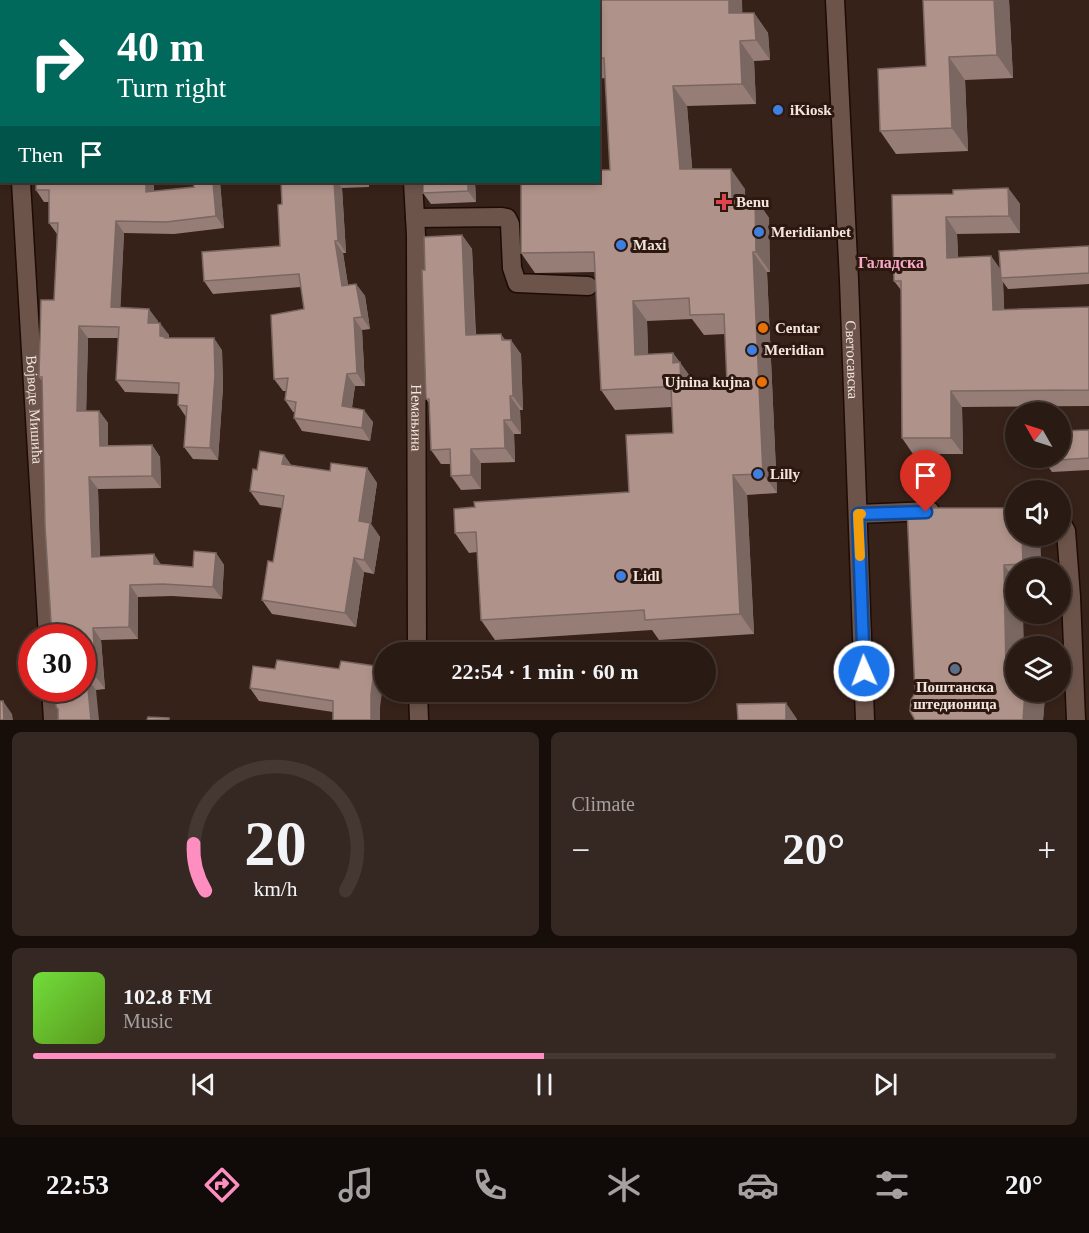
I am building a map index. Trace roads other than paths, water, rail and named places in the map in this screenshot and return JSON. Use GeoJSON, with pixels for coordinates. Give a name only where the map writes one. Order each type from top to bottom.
{"type":"FeatureCollection","features":[{"type":"Feature","properties":{"kind":"street","name":"Светосавска"},"geometry":{"type":"LineString","coordinates":[[835,0],[849,280],[865,720]]}},
{"type":"Feature","properties":{"kind":"street","name":"Војводе Мишића"},"geometry":{"type":"LineString","coordinates":[[21,183],[47,624]]}},
{"type":"Feature","properties":{"kind":"street","name":"Немањина"},"geometry":{"type":"LineString","coordinates":[[413,183],[417,642]]}},
{"type":"Feature","properties":{"kind":"street"},"geometry":{"type":"LineString","coordinates":[[415,218],[507,218],[510,224],[512,268],[517,283],[588,286]]}},
{"type":"Feature","properties":{"kind":"street"},"geometry":{"type":"LineString","coordinates":[[858,514],[948,511]]}},
{"type":"Feature","properties":{"kind":"street"},"geometry":{"type":"LineString","coordinates":[[1069,546],[1080,597],[1076,720]]}},
{"type":"Feature","properties":{"kind":"street"},"geometry":{"type":"LineString","coordinates":[[51,702],[52,720]]}},
{"type":"Feature","properties":{"kind":"street"},"geometry":{"type":"LineString","coordinates":[[418,702],[419,720]]}},
{"type":"Feature","properties":{"kind":"place","name":"iKiosk"},"geometry":{"type":"Point","coordinates":[778,110]}},
{"type":"Feature","properties":{"kind":"place","name":"Benu"},"geometry":{"type":"Point","coordinates":[724,202]}},
{"type":"Feature","properties":{"kind":"place","name":"Meridianbet"},"geometry":{"type":"Point","coordinates":[759,232]}},
{"type":"Feature","properties":{"kind":"place","name":"Maxi"},"geometry":{"type":"Point","coordinates":[621,245]}},
{"type":"Feature","properties":{"kind":"place","name":"Centar"},"geometry":{"type":"Point","coordinates":[763,328]}},
{"type":"Feature","properties":{"kind":"place","name":"Meridian"},"geometry":{"type":"Point","coordinates":[752,350]}},
{"type":"Feature","properties":{"kind":"place","name":"Ujnina kujna"},"geometry":{"type":"Point","coordinates":[762,382]}},
{"type":"Feature","properties":{"kind":"place","name":"Lilly"},"geometry":{"type":"Point","coordinates":[758,474]}},
{"type":"Feature","properties":{"kind":"place","name":"Lidl"},"geometry":{"type":"Point","coordinates":[621,576]}},
{"type":"Feature","properties":{"kind":"place","name":"Поштанска штедионица"},"geometry":{"type":"Point","coordinates":[955,669]}},
{"type":"Feature","properties":{"kind":"district","name":"Галадска"},"geometry":{"type":"Point","coordinates":[891,262]}}]}
